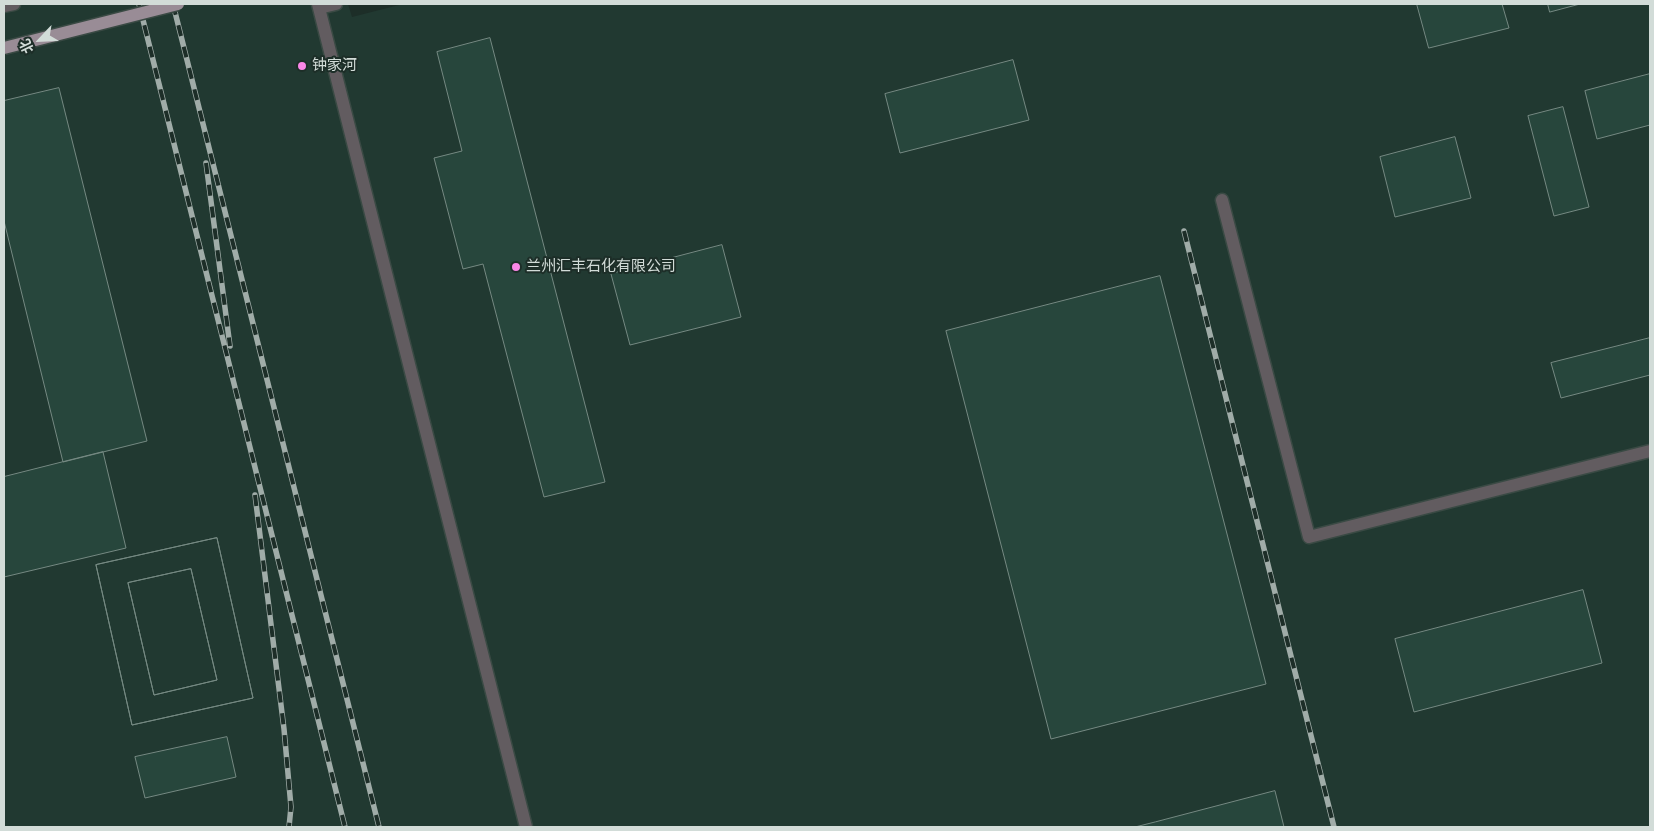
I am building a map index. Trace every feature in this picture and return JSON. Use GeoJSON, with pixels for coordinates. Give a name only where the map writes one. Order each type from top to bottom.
{"type":"FeatureCollection","features":[{"type":"Feature","properties":{"kind":"main road"},"geometry":{"type":"LineString","coordinates":[[4,48],[178,4]]}},
{"type":"Feature","properties":{"kind":"street"},"geometry":{"type":"LineString","coordinates":[[4,6],[14,4]]}},
{"type":"Feature","properties":{"kind":"street"},"geometry":{"type":"LineString","coordinates":[[336,4],[319,6],[526,827]]}},
{"type":"Feature","properties":{"kind":"street"},"geometry":{"type":"LineString","coordinates":[[1222,200],[1309,537],[1650,451]]}},
{"type":"Feature","properties":{"kind":"shaded area"},"geometry":{"type":"Polygon","coordinates":[[[4,4],[348,4],[352,17],[403,4],[1650,4],[1650,827],[4,827],[4,4]]]}},
{"type":"Feature","properties":{"kind":"building"},"geometry":{"type":"Polygon","coordinates":[[[1417,4],[1502,4],[1509,28],[1429,48],[1417,4]]]}},
{"type":"Feature","properties":{"kind":"building"},"geometry":{"type":"Polygon","coordinates":[[[1548,4],[1580,4],[1550,12],[1548,4]]]}},
{"type":"Feature","properties":{"kind":"building","name":"兰州汇丰石化有限公司"},"geometry":{"type":"Polygon","coordinates":[[[490,38],[605,482],[544,497],[483,264],[463,269],[434,158],[462,151],[437,52],[490,38]]]}},
{"type":"Feature","properties":{"kind":"building"},"geometry":{"type":"Polygon","coordinates":[[[1013,60],[1029,120],[900,153],[885,94],[1013,60]]]}},
{"type":"Feature","properties":{"kind":"building"},"geometry":{"type":"Polygon","coordinates":[[[1650,74],[1650,125],[1597,139],[1585,91],[1650,74]]]}},
{"type":"Feature","properties":{"kind":"building"},"geometry":{"type":"Polygon","coordinates":[[[59,88],[147,441],[63,462],[4,221],[4,101],[59,88]]]}},
{"type":"Feature","properties":{"kind":"building"},"geometry":{"type":"Polygon","coordinates":[[[1563,107],[1589,207],[1554,216],[1528,116],[1563,107]]]}},
{"type":"Feature","properties":{"kind":"building"},"geometry":{"type":"Polygon","coordinates":[[[1455,137],[1471,198],[1395,217],[1380,157],[1455,137]]]}},
{"type":"Feature","properties":{"kind":"building"},"geometry":{"type":"Polygon","coordinates":[[[722,245],[741,317],[630,345],[611,274],[722,245]]]}},
{"type":"Feature","properties":{"kind":"building"},"geometry":{"type":"Polygon","coordinates":[[[1160,276],[1266,684],[1051,739],[946,331],[1160,276]]]}},
{"type":"Feature","properties":{"kind":"building"},"geometry":{"type":"Polygon","coordinates":[[[1650,338],[1650,375],[1561,398],[1551,363],[1650,338]]]}},
{"type":"Feature","properties":{"kind":"building"},"geometry":{"type":"Polygon","coordinates":[[[103,452],[126,548],[4,577],[4,477],[103,452]]]}},
{"type":"Feature","properties":{"kind":"building"},"geometry":{"type":"Polygon","coordinates":[[[217,538],[253,698],[132,725],[96,565],[217,538]],[[191,569],[128,583],[154,695],[217,680],[191,569]]]}},
{"type":"Feature","properties":{"kind":"building"},"geometry":{"type":"Polygon","coordinates":[[[217,538],[253,698],[132,725],[96,565],[217,538]]]}},
{"type":"Feature","properties":{"kind":"building"},"geometry":{"type":"Polygon","coordinates":[[[191,569],[217,680],[154,695],[128,583],[191,569]]]}},
{"type":"Feature","properties":{"kind":"building"},"geometry":{"type":"Polygon","coordinates":[[[1583,590],[1602,663],[1414,712],[1395,639],[1583,590]]]}},
{"type":"Feature","properties":{"kind":"building"},"geometry":{"type":"Polygon","coordinates":[[[227,737],[236,777],[145,798],[135,757],[227,737]]]}},
{"type":"Feature","properties":{"kind":"building"},"geometry":{"type":"Polygon","coordinates":[[[1275,791],[1284,827],[1135,827],[1155,822],[1275,791]]]}},
{"type":"Feature","properties":{"kind":"railway"},"geometry":{"type":"LineString","coordinates":[[139,4],[345,827]]}},
{"type":"Feature","properties":{"kind":"railway"},"geometry":{"type":"LineString","coordinates":[[173,4],[379,827]]}},
{"type":"Feature","properties":{"kind":"railway"},"geometry":{"type":"LineString","coordinates":[[206,163],[230,346]]}},
{"type":"Feature","properties":{"kind":"railway"},"geometry":{"type":"LineString","coordinates":[[1184,231],[1334,827]]}},
{"type":"Feature","properties":{"kind":"railway"},"geometry":{"type":"LineString","coordinates":[[255,495],[284,729],[291,807],[289,827]]}},
{"type":"Feature","properties":{"kind":"place","name":"钟家河"},"geometry":{"type":"Point","coordinates":[302,66]}},
{"type":"Feature","properties":{"kind":"place","name":"兰州汇丰石化有限公司"},"geometry":{"type":"Point","coordinates":[516,267]}}]}
